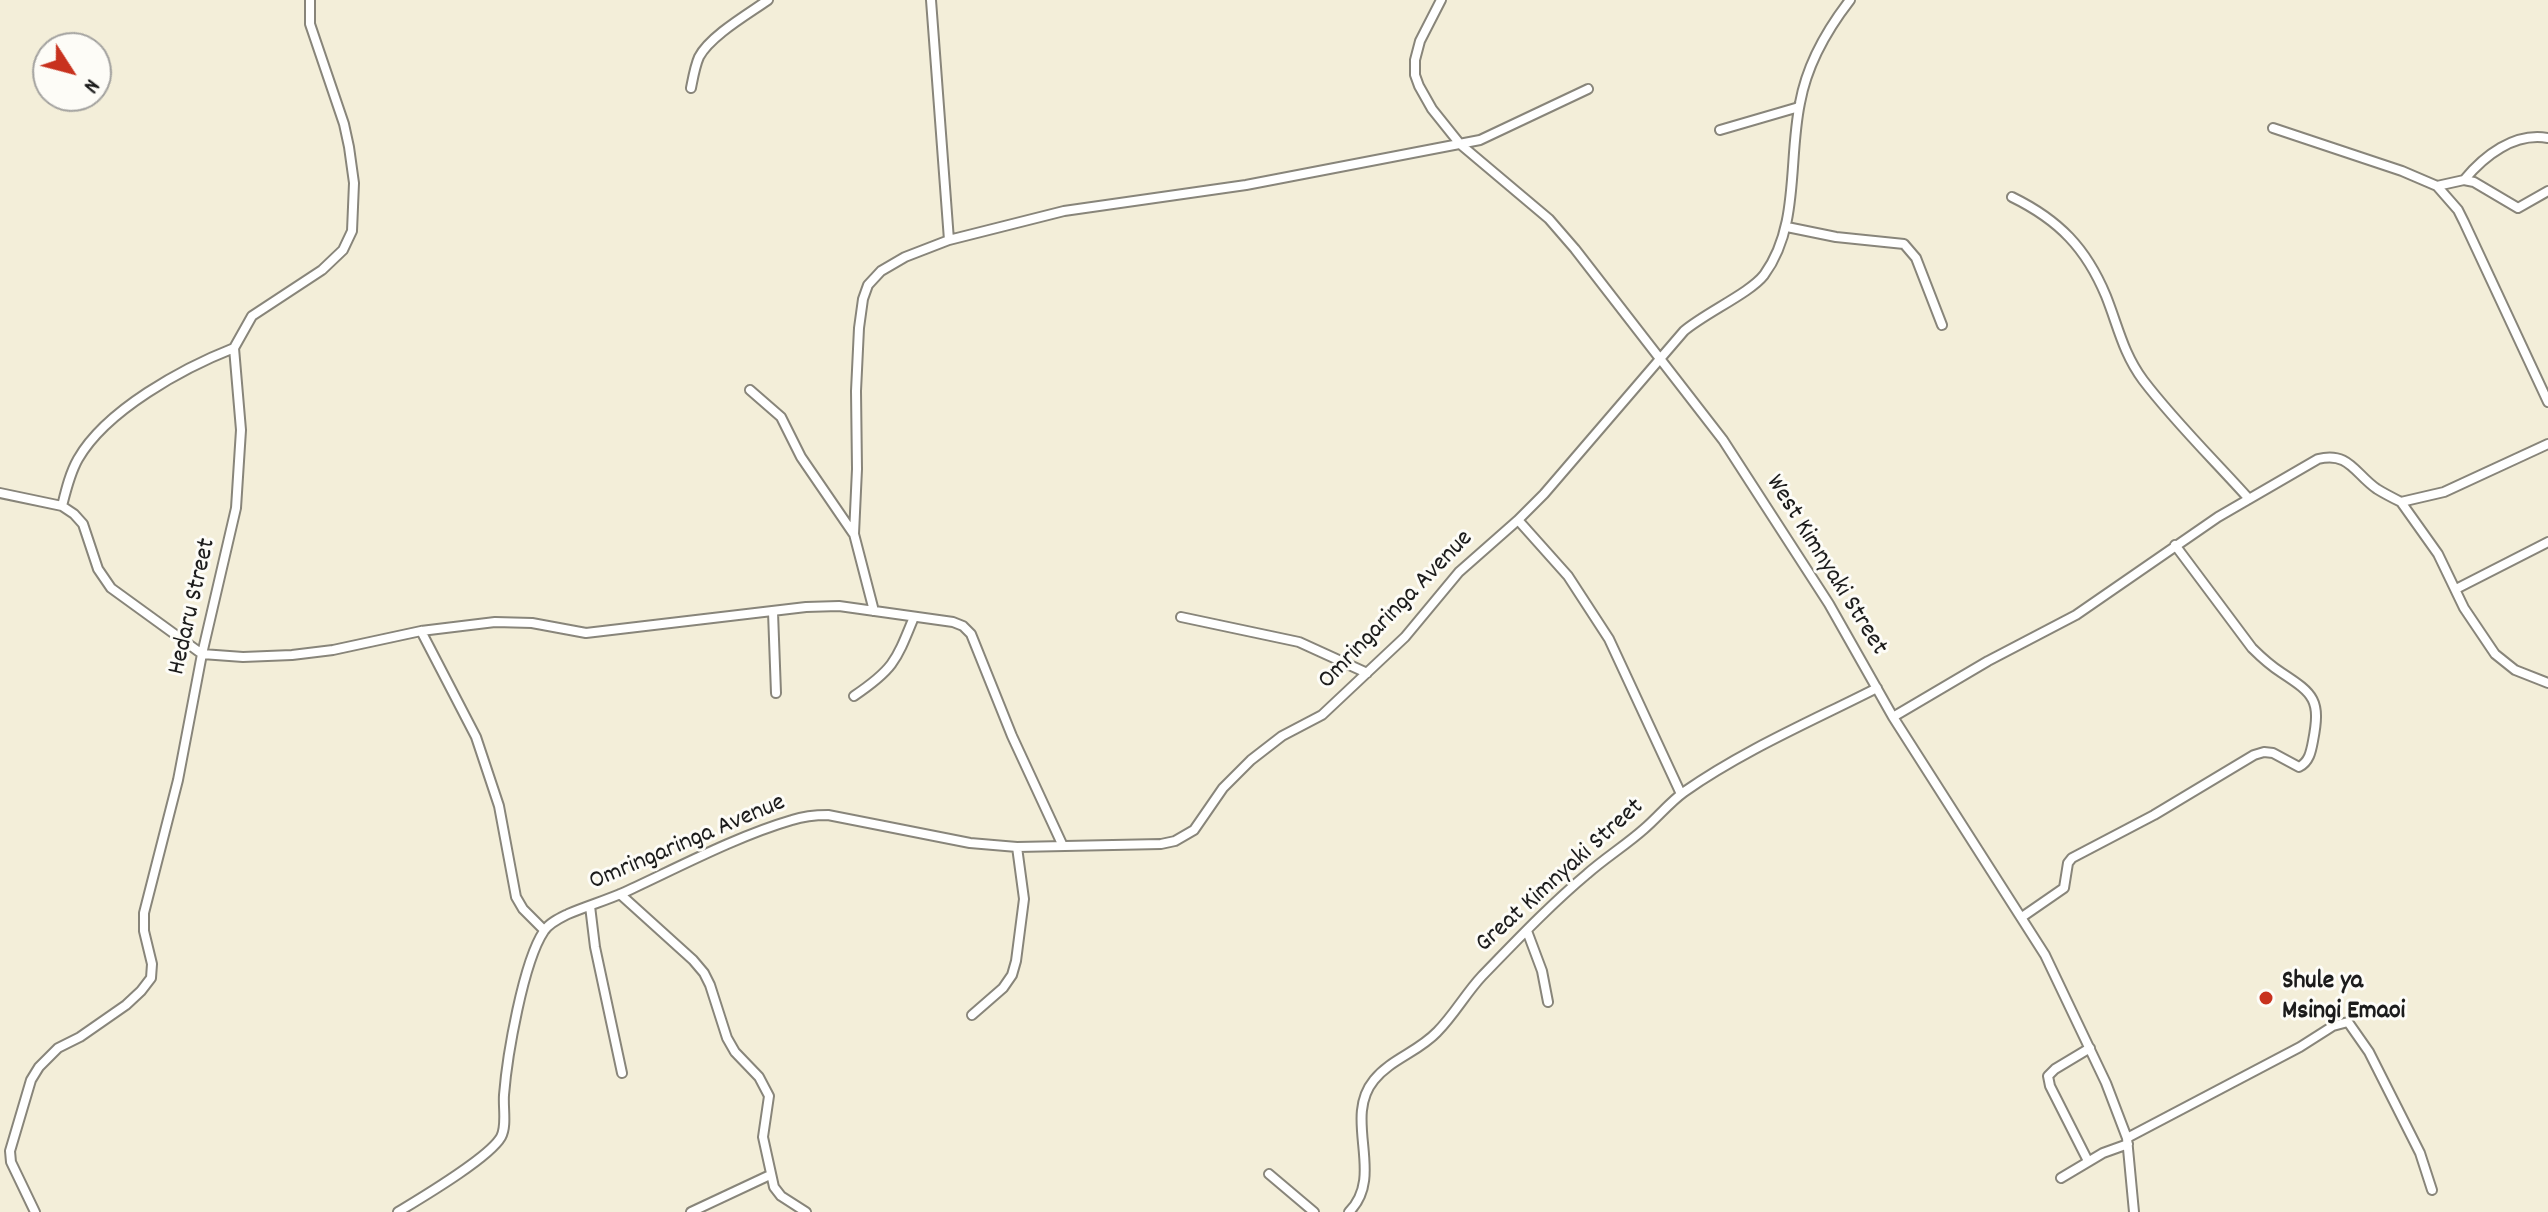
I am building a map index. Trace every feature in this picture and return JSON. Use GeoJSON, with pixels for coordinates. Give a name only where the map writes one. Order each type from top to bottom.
{"type":"FeatureCollection","features":[{"type":"Feature","properties":{"kind":"street"},"geometry":{"type":"LineString","coordinates":[[62,506],[76,463],[100,429],[173,376],[234,348],[252,316],[322,270],[343,250],[352,231],[354,183],[344,124],[310,24],[310,0]]}},
{"type":"Feature","properties":{"kind":"street"},"geometry":{"type":"LineString","coordinates":[[691,88],[703,51],[718,36],[768,0]]}},
{"type":"Feature","properties":{"kind":"street"},"geometry":{"type":"LineString","coordinates":[[931,0],[949,240]]}},
{"type":"Feature","properties":{"kind":"street","name":"West Kimnyaki Street"},"geometry":{"type":"LineString","coordinates":[[1441,0],[1420,41],[1415,60],[1415,75],[1432,109],[1460,144],[1549,219],[1604,286],[1723,440],[1829,604],[1893,717],[2045,955],[2090,1048],[2128,1141],[2134,1212]]}},
{"type":"Feature","properties":{"kind":"street","name":"Omringaringa Avenue"},"geometry":{"type":"LineString","coordinates":[[544,930],[560,918],[731,844],[792,820],[811,816],[828,815],[959,841],[1017,847],[1161,844],[1186,836],[1194,830],[1223,788],[1251,760],[1282,736],[1322,715],[1416,626],[1459,572],[1544,494],[1684,331],[1762,278],[1787,227],[1799,107],[1812,60],[1850,0]]}},
{"type":"Feature","properties":{"kind":"street"},"geometry":{"type":"LineString","coordinates":[[874,611],[854,534],[859,328],[868,285],[873,277],[893,264],[949,240],[1064,211],[1246,185],[1493,136],[1588,89]]}},
{"type":"Feature","properties":{"kind":"street"},"geometry":{"type":"LineString","coordinates":[[1720,130],[1799,107]]}},
{"type":"Feature","properties":{"kind":"street"},"geometry":{"type":"LineString","coordinates":[[2273,128],[2402,171],[2437,186],[2458,210],[2548,402]]}},
{"type":"Feature","properties":{"kind":"street"},"geometry":{"type":"LineString","coordinates":[[2464,180],[2479,163],[2504,146],[2531,136],[2548,138]]}},
{"type":"Feature","properties":{"kind":"street"},"geometry":{"type":"LineString","coordinates":[[2437,186],[2464,180],[2483,186],[2518,208],[2548,191]]}},
{"type":"Feature","properties":{"kind":"street"},"geometry":{"type":"LineString","coordinates":[[2012,197],[2045,214],[2069,236],[2090,265],[2128,357],[2144,380],[2249,499]]}},
{"type":"Feature","properties":{"kind":"street"},"geometry":{"type":"LineString","coordinates":[[1787,227],[1836,237],[1904,244],[1916,258],[1942,325]]}},
{"type":"Feature","properties":{"kind":"street","name":"Hedaru Street"},"geometry":{"type":"LineString","coordinates":[[35,1212],[11,1162],[10,1151],[31,1080],[48,1056],[108,1019],[141,991],[151,978],[152,964],[144,931],[144,913],[178,780],[202,654],[236,508],[241,430],[234,348]]}},
{"type":"Feature","properties":{"kind":"street"},"geometry":{"type":"LineString","coordinates":[[750,390],[781,417],[801,457],[854,534]]}},
{"type":"Feature","properties":{"kind":"street"},"geometry":{"type":"LineString","coordinates":[[2401,502],[2444,492],[2548,444]]}},
{"type":"Feature","properties":{"kind":"street"},"geometry":{"type":"LineString","coordinates":[[1893,717],[1976,667],[2076,615],[2175,545],[2318,459],[2331,455],[2349,463],[2376,489],[2401,502],[2438,554],[2471,619],[2495,654],[2515,670],[2548,683]]}},
{"type":"Feature","properties":{"kind":"street"},"geometry":{"type":"LineString","coordinates":[[0,493],[62,506],[74,514],[83,524],[98,569],[111,588],[202,654],[243,657],[292,655],[333,650],[421,631],[495,622],[532,623],[586,633],[839,606],[953,622],[971,634],[1012,736],[1062,844]]}},
{"type":"Feature","properties":{"kind":"street"},"geometry":{"type":"LineString","coordinates":[[1518,520],[1568,576],[1609,639],[1681,794]]}},
{"type":"Feature","properties":{"kind":"street"},"geometry":{"type":"LineString","coordinates":[[2456,589],[2548,542]]}},
{"type":"Feature","properties":{"kind":"street"},"geometry":{"type":"LineString","coordinates":[[2022,917],[2064,888],[2068,863],[2085,849],[2154,815],[2254,755],[2273,753],[2299,767],[2310,755],[2316,721],[2311,696],[2304,687],[2252,648],[2175,545]]}},
{"type":"Feature","properties":{"kind":"street"},"geometry":{"type":"LineString","coordinates":[[773,612],[776,693]]}},
{"type":"Feature","properties":{"kind":"street"},"geometry":{"type":"LineString","coordinates":[[854,696],[889,670],[914,617]]}},
{"type":"Feature","properties":{"kind":"street"},"geometry":{"type":"LineString","coordinates":[[1181,617],[1299,642],[1367,673]]}},
{"type":"Feature","properties":{"kind":"street"},"geometry":{"type":"LineString","coordinates":[[398,1212],[464,1169],[502,1135],[503,1095],[520,1000],[530,963],[544,930],[523,909],[516,897],[499,806],[476,737],[421,631]]}},
{"type":"Feature","properties":{"kind":"street","name":"Great Kimnyaki Street"},"geometry":{"type":"LineString","coordinates":[[1349,1212],[1357,1203],[1364,1184],[1361,1111],[1367,1091],[1387,1067],[1435,1034],[1480,979],[1527,931],[1585,875],[1646,827],[1681,794],[1729,763],[1877,688]]}},
{"type":"Feature","properties":{"kind":"street"},"geometry":{"type":"LineString","coordinates":[[972,1015],[1003,988],[1012,975],[1016,961],[1024,899],[1017,847]]}},
{"type":"Feature","properties":{"kind":"street"},"geometry":{"type":"LineString","coordinates":[[620,894],[704,973],[727,1038],[765,1087],[769,1106],[763,1137],[770,1175],[777,1193],[806,1212]]}},
{"type":"Feature","properties":{"kind":"street"},"geometry":{"type":"LineString","coordinates":[[590,906],[595,947],[622,1073]]}},
{"type":"Feature","properties":{"kind":"street"},"geometry":{"type":"LineString","coordinates":[[1527,931],[1542,971],[1548,1002]]}},
{"type":"Feature","properties":{"kind":"street"},"geometry":{"type":"LineString","coordinates":[[2061,1178],[2333,1026],[2348,1022],[2369,1052],[2409,1130],[2428,1172],[2432,1190]]}},
{"type":"Feature","properties":{"kind":"street"},"geometry":{"type":"LineString","coordinates":[[2088,1161],[2050,1086],[2048,1076],[2090,1048]]}},
{"type":"Feature","properties":{"kind":"street"},"geometry":{"type":"LineString","coordinates":[[1269,1174],[1314,1212]]}},
{"type":"Feature","properties":{"kind":"street"},"geometry":{"type":"LineString","coordinates":[[691,1212],[770,1175]]}},
{"type":"Feature","properties":{"kind":"place","name":"Shule ya Msingi Emaoi"},"geometry":{"type":"Point","coordinates":[2266,998]}}]}
